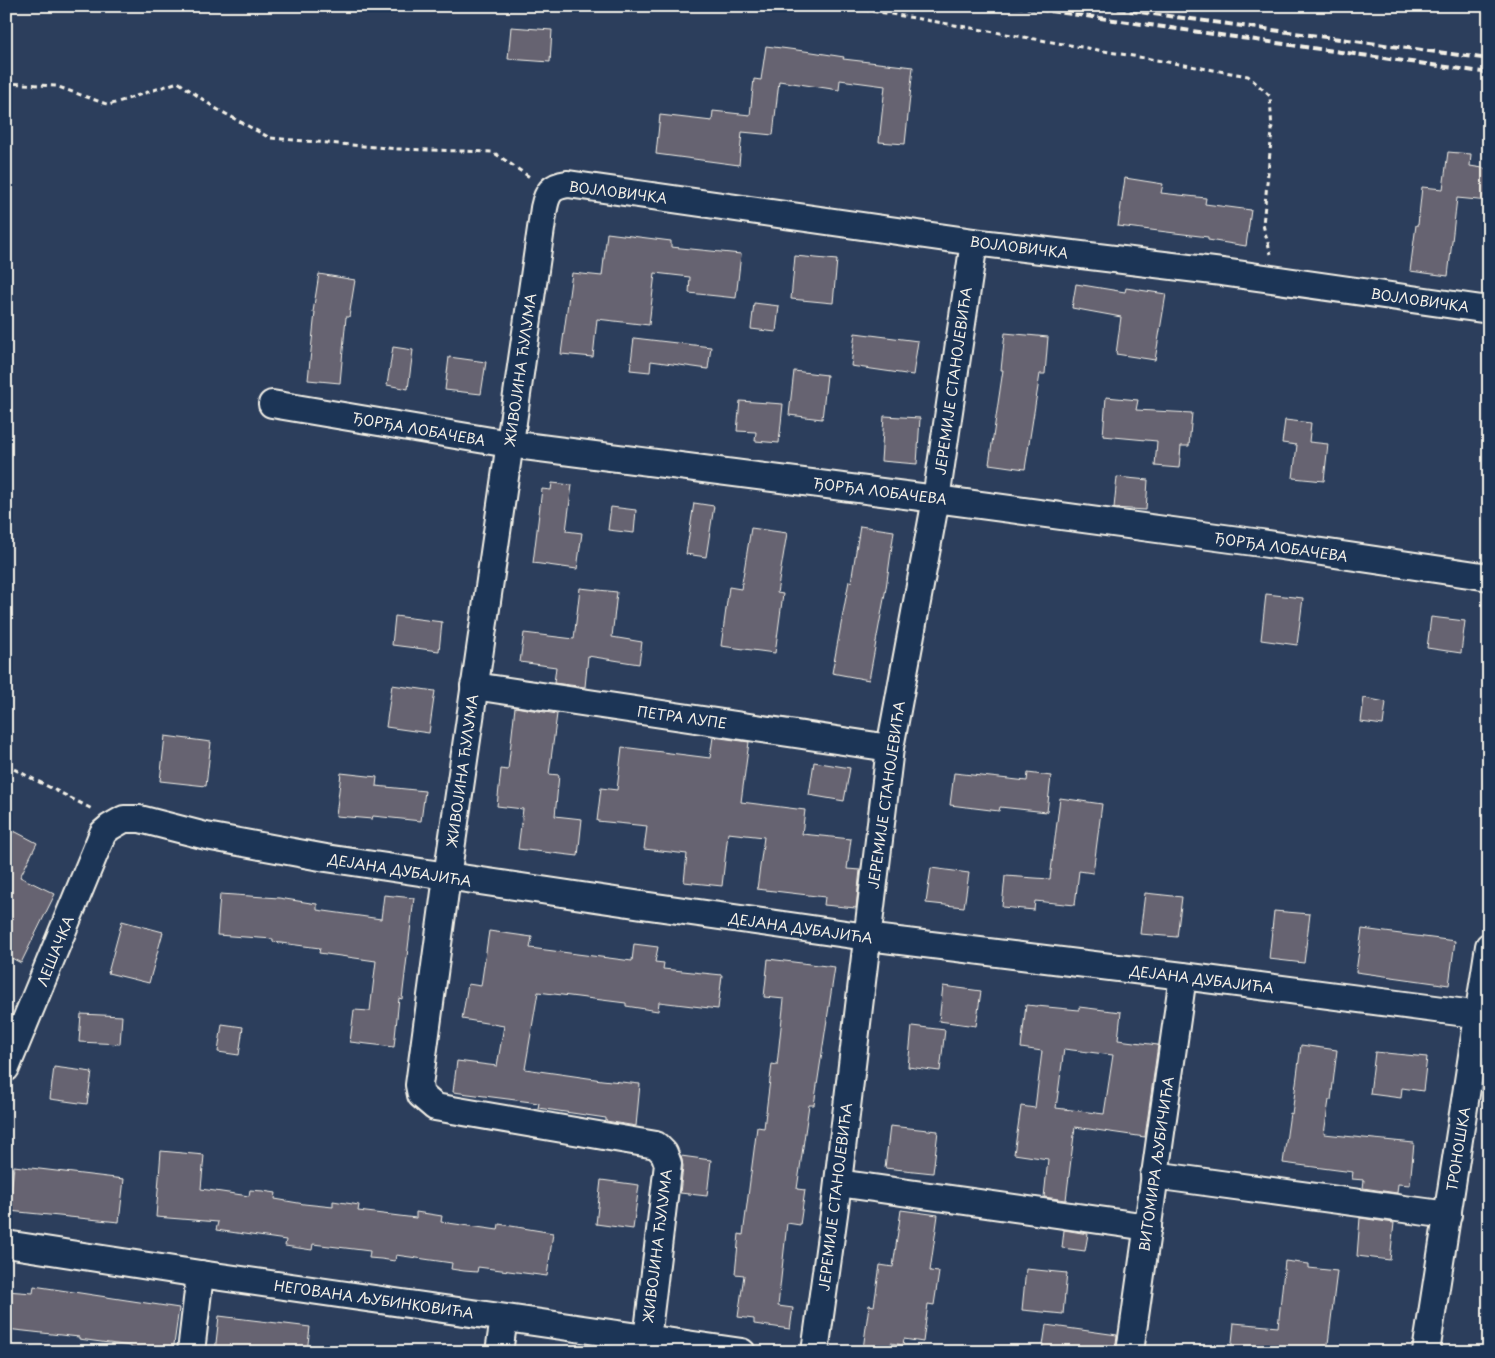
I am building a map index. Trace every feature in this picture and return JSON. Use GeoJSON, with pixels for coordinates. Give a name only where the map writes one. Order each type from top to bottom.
{"type":"FeatureCollection","features":[{"type":"Feature","properties":{"kind":"street","name":"ВОЈЛОВИЧКА"},"geometry":{"type":"LineString","coordinates":[[551,190],[558,185],[568,184],[974,242],[1277,280],[1489,310]]}},
{"type":"Feature","properties":{"kind":"street","name":"ЖИВОЈИНА ЋУЛУМА"},"geometry":{"type":"LineString","coordinates":[[551,190],[544,208],[509,444],[419,1086],[421,1095],[435,1107],[656,1145],[664,1154],[668,1164],[647,1339]]}},
{"type":"Feature","properties":{"kind":"street","name":"ЈЕРЕМИЈЕ СТАНОЈЕВИЋА"},"geometry":{"type":"LineString","coordinates":[[815,1352],[838,1183],[890,748],[936,499],[974,242]]}},
{"type":"Feature","properties":{"kind":"street","name":"ЂОРЂА ЛОБАЧЕВА"},"geometry":{"type":"LineString","coordinates":[[272,404],[509,444],[1261,543],[1489,577]]}},
{"type":"Feature","properties":{"kind":"street","name":"ПЕТРА ЛУПЕ"},"geometry":{"type":"LineString","coordinates":[[474,686],[890,748]]}},
{"type":"Feature","properties":{"kind":"street","name":"ДЕЈАНА ДУБАЈИЋА"},"geometry":{"type":"LineString","coordinates":[[110,827],[131,818],[140,819],[206,836],[243,843],[447,877],[867,937],[1484,1015]]}},
{"type":"Feature","properties":{"kind":"street","name":"ЛЕШАЧКА"},"geometry":{"type":"LineString","coordinates":[[6,1068],[110,827]]}},
{"type":"Feature","properties":{"kind":"street","name":"ТРОНОШКА"},"geometry":{"type":"LineString","coordinates":[[1426,1352],[1448,1215],[1484,1015],[1489,946]]}},
{"type":"Feature","properties":{"kind":"street","name":"ВИТОМИРА ЉУБИЧИЋА"},"geometry":{"type":"LineString","coordinates":[[1130,1352],[1183,976]]}},
{"type":"Feature","properties":{"kind":"street"},"geometry":{"type":"LineString","coordinates":[[1154,1175],[1448,1215]]}},
{"type":"Feature","properties":{"kind":"street"},"geometry":{"type":"LineString","coordinates":[[838,1183],[1148,1227]]}},
{"type":"Feature","properties":{"kind":"street","name":"НЕГОВАНА ЉУБИНКОВИЋА"},"geometry":{"type":"LineString","coordinates":[[6,1244],[200,1274],[742,1352]]}},
{"type":"Feature","properties":{"kind":"street"},"geometry":{"type":"LineString","coordinates":[[191,1352],[200,1274]]}},
{"type":"Feature","properties":{"kind":"street"},"geometry":{"type":"LineString","coordinates":[[499,1352],[504,1318]]}},
{"type":"Feature","properties":{"kind":"path"},"geometry":{"type":"LineString","coordinates":[[837,6],[1248,76],[1270,96],[1272,131],[1263,225],[1277,280]]}},
{"type":"Feature","properties":{"kind":"path"},"geometry":{"type":"LineString","coordinates":[[6,83],[56,86],[109,105],[178,82],[214,108],[270,138],[398,149],[493,152],[551,190]]}},
{"type":"Feature","properties":{"kind":"path"},"geometry":{"type":"LineString","coordinates":[[6,765],[110,827]]}},
{"type":"Feature","properties":{"kind":"building"},"geometry":{"type":"Polygon","coordinates":[[[511,27],[552,30],[550,62],[508,59],[511,27]]]}},
{"type":"Feature","properties":{"kind":"building"},"geometry":{"type":"Polygon","coordinates":[[[766,46],[844,57],[843,59],[913,67],[905,144],[879,142],[885,86],[840,80],[839,90],[779,81],[773,135],[742,132],[739,165],[656,154],[660,115],[712,121],[713,111],[750,115],[754,79],[761,80],[766,46]]]}},
{"type":"Feature","properties":{"kind":"building"},"geometry":{"type":"Polygon","coordinates":[[[1448,152],[1471,154],[1470,166],[1489,169],[1489,201],[1457,198],[1448,276],[1410,271],[1422,187],[1443,189],[1448,152]]]}},
{"type":"Feature","properties":{"kind":"building"},"geometry":{"type":"Polygon","coordinates":[[[1125,178],[1163,184],[1161,193],[1206,198],[1205,204],[1251,210],[1246,246],[1208,240],[1208,237],[1118,226],[1125,178]]]}},
{"type":"Feature","properties":{"kind":"building"},"geometry":{"type":"Polygon","coordinates":[[[607,233],[671,241],[671,247],[741,254],[736,298],[689,293],[690,277],[655,273],[649,325],[597,319],[593,357],[561,354],[572,273],[602,276],[607,233]]]}},
{"type":"Feature","properties":{"kind":"building"},"geometry":{"type":"Polygon","coordinates":[[[795,256],[837,260],[833,303],[791,299],[795,256]]]}},
{"type":"Feature","properties":{"kind":"building"},"geometry":{"type":"Polygon","coordinates":[[[319,274],[355,280],[349,317],[346,317],[340,383],[308,380],[315,312],[313,312],[319,274]]]}},
{"type":"Feature","properties":{"kind":"building"},"geometry":{"type":"Polygon","coordinates":[[[1076,284],[1125,292],[1126,288],[1166,294],[1155,360],[1116,354],[1121,317],[1072,308],[1076,284]]]}},
{"type":"Feature","properties":{"kind":"building"},"geometry":{"type":"Polygon","coordinates":[[[754,303],[779,306],[776,332],[751,329],[754,303]]]}},
{"type":"Feature","properties":{"kind":"building"},"geometry":{"type":"Polygon","coordinates":[[[855,333],[918,341],[913,375],[851,366],[855,333]]]}},
{"type":"Feature","properties":{"kind":"building"},"geometry":{"type":"Polygon","coordinates":[[[1005,333],[1048,337],[1045,374],[1040,374],[1025,469],[989,464],[1003,370],[1001,370],[1005,333]]]}},
{"type":"Feature","properties":{"kind":"building"},"geometry":{"type":"Polygon","coordinates":[[[634,338],[711,347],[708,369],[651,361],[650,372],[630,370],[634,338]]]}},
{"type":"Feature","properties":{"kind":"building"},"geometry":{"type":"Polygon","coordinates":[[[393,347],[413,350],[408,389],[387,385],[393,347]]]}},
{"type":"Feature","properties":{"kind":"building"},"geometry":{"type":"Polygon","coordinates":[[[449,357],[486,362],[481,394],[445,390],[449,357]]]}},
{"type":"Feature","properties":{"kind":"building"},"geometry":{"type":"Polygon","coordinates":[[[794,371],[827,375],[822,419],[789,415],[794,371]]]}},
{"type":"Feature","properties":{"kind":"building"},"geometry":{"type":"Polygon","coordinates":[[[1106,397],[1138,400],[1136,410],[1192,413],[1189,446],[1181,446],[1179,468],[1155,466],[1157,441],[1103,436],[1106,397]]]}},
{"type":"Feature","properties":{"kind":"building"},"geometry":{"type":"Polygon","coordinates":[[[740,401],[783,404],[779,443],[755,441],[756,432],[737,431],[740,401]]]}},
{"type":"Feature","properties":{"kind":"building"},"geometry":{"type":"Polygon","coordinates":[[[884,416],[920,418],[917,464],[881,461],[884,416]]]}},
{"type":"Feature","properties":{"kind":"building"},"geometry":{"type":"Polygon","coordinates":[[[1285,420],[1311,423],[1309,442],[1328,444],[1324,481],[1293,478],[1297,445],[1282,443],[1285,420]]]}},
{"type":"Feature","properties":{"kind":"building"},"geometry":{"type":"Polygon","coordinates":[[[1117,477],[1148,480],[1146,510],[1114,508],[1117,477]]]}},
{"type":"Feature","properties":{"kind":"building"},"geometry":{"type":"Polygon","coordinates":[[[552,483],[572,485],[566,531],[582,533],[577,569],[533,563],[542,489],[551,490],[552,483]]]}},
{"type":"Feature","properties":{"kind":"building"},"geometry":{"type":"Polygon","coordinates":[[[694,503],[714,506],[706,557],[686,554],[694,503]]]}},
{"type":"Feature","properties":{"kind":"building"},"geometry":{"type":"Polygon","coordinates":[[[611,507],[636,510],[634,533],[608,530],[611,507]]]}},
{"type":"Feature","properties":{"kind":"building"},"geometry":{"type":"Polygon","coordinates":[[[860,526],[894,531],[886,588],[869,680],[832,673],[849,581],[851,582],[860,526]]]}},
{"type":"Feature","properties":{"kind":"building"},"geometry":{"type":"Polygon","coordinates":[[[751,528],[787,533],[777,593],[783,594],[775,653],[721,646],[729,587],[741,589],[751,528]]]}},
{"type":"Feature","properties":{"kind":"building"},"geometry":{"type":"Polygon","coordinates":[[[580,588],[617,592],[612,637],[642,642],[639,664],[588,656],[585,687],[554,683],[556,667],[520,662],[524,633],[574,639],[580,588]]]}},
{"type":"Feature","properties":{"kind":"building"},"geometry":{"type":"Polygon","coordinates":[[[1266,594],[1303,598],[1297,645],[1261,640],[1266,594]]]}},
{"type":"Feature","properties":{"kind":"building"},"geometry":{"type":"Polygon","coordinates":[[[395,616],[442,622],[439,651],[392,645],[395,616]]]}},
{"type":"Feature","properties":{"kind":"building"},"geometry":{"type":"Polygon","coordinates":[[[1431,617],[1465,621],[1461,653],[1427,648],[1431,617]]]}},
{"type":"Feature","properties":{"kind":"building"},"geometry":{"type":"Polygon","coordinates":[[[392,685],[435,691],[429,733],[386,727],[392,685]]]}},
{"type":"Feature","properties":{"kind":"building"},"geometry":{"type":"Polygon","coordinates":[[[1364,698],[1386,702],[1383,725],[1361,722],[1364,698]]]}},
{"type":"Feature","properties":{"kind":"building"},"geometry":{"type":"Polygon","coordinates":[[[515,707],[557,714],[549,774],[559,775],[555,816],[582,819],[578,856],[518,849],[523,809],[497,806],[501,769],[508,770],[515,707]]]}},
{"type":"Feature","properties":{"kind":"building"},"geometry":{"type":"Polygon","coordinates":[[[165,736],[211,742],[206,786],[160,781],[165,736]]]}},
{"type":"Feature","properties":{"kind":"building"},"geometry":{"type":"Polygon","coordinates":[[[713,737],[749,742],[741,802],[805,810],[802,834],[851,839],[847,869],[860,870],[856,908],[824,905],[825,897],[757,889],[764,837],[728,833],[722,886],[684,882],[687,854],[644,849],[647,826],[597,821],[601,788],[617,790],[622,747],[710,758],[713,737]]]}},
{"type":"Feature","properties":{"kind":"building"},"geometry":{"type":"Polygon","coordinates":[[[814,762],[850,768],[844,801],[809,795],[814,762]]]}},
{"type":"Feature","properties":{"kind":"building"},"geometry":{"type":"Polygon","coordinates":[[[341,773],[377,777],[376,786],[425,791],[421,821],[373,816],[372,819],[336,816],[341,773]]]}},
{"type":"Feature","properties":{"kind":"building"},"geometry":{"type":"Polygon","coordinates":[[[954,773],[1027,781],[1028,773],[1051,776],[1047,812],[1000,807],[999,811],[950,805],[954,773]]]}},
{"type":"Feature","properties":{"kind":"building"},"geometry":{"type":"Polygon","coordinates":[[[1060,798],[1102,804],[1093,873],[1079,871],[1075,905],[1035,901],[1034,910],[1002,907],[1005,876],[1050,879],[1060,798]]]}},
{"type":"Feature","properties":{"kind":"building"},"geometry":{"type":"Polygon","coordinates":[[[14,831],[37,843],[20,877],[55,894],[21,963],[6,955],[6,846],[14,831]]]}},
{"type":"Feature","properties":{"kind":"building"},"geometry":{"type":"Polygon","coordinates":[[[931,868],[969,873],[964,907],[926,903],[931,868]]]}},
{"type":"Feature","properties":{"kind":"building"},"geometry":{"type":"Polygon","coordinates":[[[1145,893],[1182,897],[1177,937],[1140,934],[1145,893]]]}},
{"type":"Feature","properties":{"kind":"building"},"geometry":{"type":"Polygon","coordinates":[[[220,894],[279,898],[317,904],[317,910],[381,919],[384,895],[414,898],[402,999],[399,998],[394,1047],[350,1042],[354,1010],[370,1011],[376,961],[319,953],[320,948],[273,942],[273,939],[217,935],[220,894]]]}},
{"type":"Feature","properties":{"kind":"building"},"geometry":{"type":"Polygon","coordinates":[[[1274,911],[1310,914],[1304,963],[1269,959],[1274,911]]]}},
{"type":"Feature","properties":{"kind":"building"},"geometry":{"type":"Polygon","coordinates":[[[122,921],[163,932],[149,983],[108,973],[122,921]]]}},
{"type":"Feature","properties":{"kind":"building"},"geometry":{"type":"Polygon","coordinates":[[[1362,929],[1455,941],[1449,985],[1356,972],[1362,929]]]}},
{"type":"Feature","properties":{"kind":"building"},"geometry":{"type":"Polygon","coordinates":[[[489,931],[532,937],[530,948],[632,961],[634,944],[658,947],[655,962],[664,963],[663,969],[722,975],[718,1009],[659,1002],[658,1011],[626,1006],[626,1003],[538,992],[525,1069],[640,1084],[636,1126],[606,1121],[606,1118],[538,1108],[539,1103],[453,1092],[457,1061],[497,1066],[504,1026],[462,1019],[468,984],[481,986],[489,931]]]}},
{"type":"Feature","properties":{"kind":"building"},"geometry":{"type":"Polygon","coordinates":[[[768,959],[835,967],[814,1105],[809,1105],[797,1189],[805,1190],[800,1225],[787,1223],[778,1306],[793,1308],[790,1329],[754,1324],[754,1319],[738,1317],[744,1275],[735,1274],[739,1234],[743,1235],[757,1127],[764,1128],[772,1064],[777,1065],[784,999],[764,997],[768,959]]]}},
{"type":"Feature","properties":{"kind":"building"},"geometry":{"type":"Polygon","coordinates":[[[943,986],[981,991],[976,1026],[939,1021],[943,986]]]}},
{"type":"Feature","properties":{"kind":"building"},"geometry":{"type":"Polygon","coordinates":[[[1026,1005],[1079,1010],[1079,1007],[1121,1012],[1118,1040],[1158,1045],[1145,1137],[1075,1127],[1066,1200],[1044,1197],[1048,1159],[1014,1154],[1021,1106],[1035,1108],[1042,1051],[1021,1048],[1026,1005]],[[1064,1049],[1056,1108],[1104,1114],[1113,1055],[1064,1049]]]}},
{"type":"Feature","properties":{"kind":"building"},"geometry":{"type":"Polygon","coordinates":[[[81,1014],[122,1016],[120,1044],[79,1042],[81,1014]]]}},
{"type":"Feature","properties":{"kind":"building"},"geometry":{"type":"Polygon","coordinates":[[[222,1024],[243,1027],[239,1055],[218,1052],[222,1024]]]}},
{"type":"Feature","properties":{"kind":"building"},"geometry":{"type":"Polygon","coordinates":[[[912,1026],[945,1030],[940,1071],[908,1067],[912,1026]]]}},
{"type":"Feature","properties":{"kind":"building"},"geometry":{"type":"Polygon","coordinates":[[[1301,1045],[1337,1050],[1331,1100],[1329,1100],[1324,1134],[1414,1143],[1410,1185],[1398,1184],[1397,1193],[1363,1188],[1364,1180],[1352,1179],[1353,1172],[1283,1163],[1290,1113],[1292,1114],[1301,1045]]]}},
{"type":"Feature","properties":{"kind":"building"},"geometry":{"type":"Polygon","coordinates":[[[1375,1052],[1427,1057],[1423,1091],[1402,1088],[1401,1098],[1370,1094],[1375,1052]]]}},
{"type":"Feature","properties":{"kind":"building"},"geometry":{"type":"Polygon","coordinates":[[[54,1067],[92,1072],[87,1104],[50,1099],[54,1067]]]}},
{"type":"Feature","properties":{"kind":"building"},"geometry":{"type":"Polygon","coordinates":[[[890,1126],[938,1131],[933,1173],[885,1168],[890,1126]]]}},
{"type":"Feature","properties":{"kind":"building"},"geometry":{"type":"Polygon","coordinates":[[[161,1151],[204,1155],[201,1189],[249,1196],[250,1190],[263,1191],[276,1193],[275,1199],[304,1204],[333,1207],[333,1201],[359,1205],[358,1211],[416,1218],[416,1212],[442,1216],[441,1222],[498,1230],[499,1224],[553,1233],[547,1276],[478,1267],[477,1272],[464,1271],[451,1269],[452,1263],[396,1255],[395,1261],[369,1258],[370,1251],[313,1244],[312,1250],[285,1246],[286,1240],[216,1230],[218,1222],[156,1217],[161,1151]]]}},
{"type":"Feature","properties":{"kind":"building"},"geometry":{"type":"Polygon","coordinates":[[[681,1156],[711,1160],[707,1196],[680,1193],[683,1166],[681,1156]]]}},
{"type":"Feature","properties":{"kind":"building"},"geometry":{"type":"Polygon","coordinates":[[[14,1166],[124,1179],[119,1222],[9,1211],[14,1166]]]}},
{"type":"Feature","properties":{"kind":"building"},"geometry":{"type":"Polygon","coordinates":[[[601,1180],[639,1185],[633,1229],[596,1224],[601,1180]]]}},
{"type":"Feature","properties":{"kind":"building"},"geometry":{"type":"Polygon","coordinates":[[[901,1210],[938,1215],[930,1271],[939,1272],[934,1305],[928,1304],[923,1342],[904,1339],[903,1345],[891,1343],[890,1352],[863,1349],[869,1305],[874,1306],[880,1265],[893,1267],[901,1210]]]}},
{"type":"Feature","properties":{"kind":"building"},"geometry":{"type":"Polygon","coordinates":[[[1360,1218],[1394,1223],[1390,1260],[1357,1256],[1360,1218]]]}},
{"type":"Feature","properties":{"kind":"building"},"geometry":{"type":"Polygon","coordinates":[[[1064,1230],[1088,1234],[1085,1251],[1062,1248],[1064,1230]]]}},
{"type":"Feature","properties":{"kind":"building"},"geometry":{"type":"Polygon","coordinates":[[[1285,1261],[1309,1264],[1309,1268],[1337,1271],[1327,1352],[1231,1352],[1234,1323],[1278,1327],[1285,1261]]]}},
{"type":"Feature","properties":{"kind":"building"},"geometry":{"type":"Polygon","coordinates":[[[1026,1269],[1067,1273],[1063,1314],[1022,1310],[1026,1269]]]}},
{"type":"Feature","properties":{"kind":"building"},"geometry":{"type":"Polygon","coordinates":[[[34,1286],[179,1308],[173,1352],[131,1348],[131,1346],[79,1339],[79,1337],[6,1329],[6,1291],[33,1293],[34,1286]]]}},
{"type":"Feature","properties":{"kind":"building"},"geometry":{"type":"Polygon","coordinates":[[[219,1316],[310,1327],[307,1352],[215,1352],[219,1316]]]}},
{"type":"Feature","properties":{"kind":"building"},"geometry":{"type":"Polygon","coordinates":[[[1046,1325],[1117,1335],[1115,1352],[1042,1352],[1046,1325]]]}},
{"type":"Feature","properties":{"kind":"railway"},"geometry":{"type":"LineString","coordinates":[[1015,6],[1489,73]]}},
{"type":"Feature","properties":{"kind":"railway"},"geometry":{"type":"LineString","coordinates":[[1094,6],[1489,59]]}}]}
